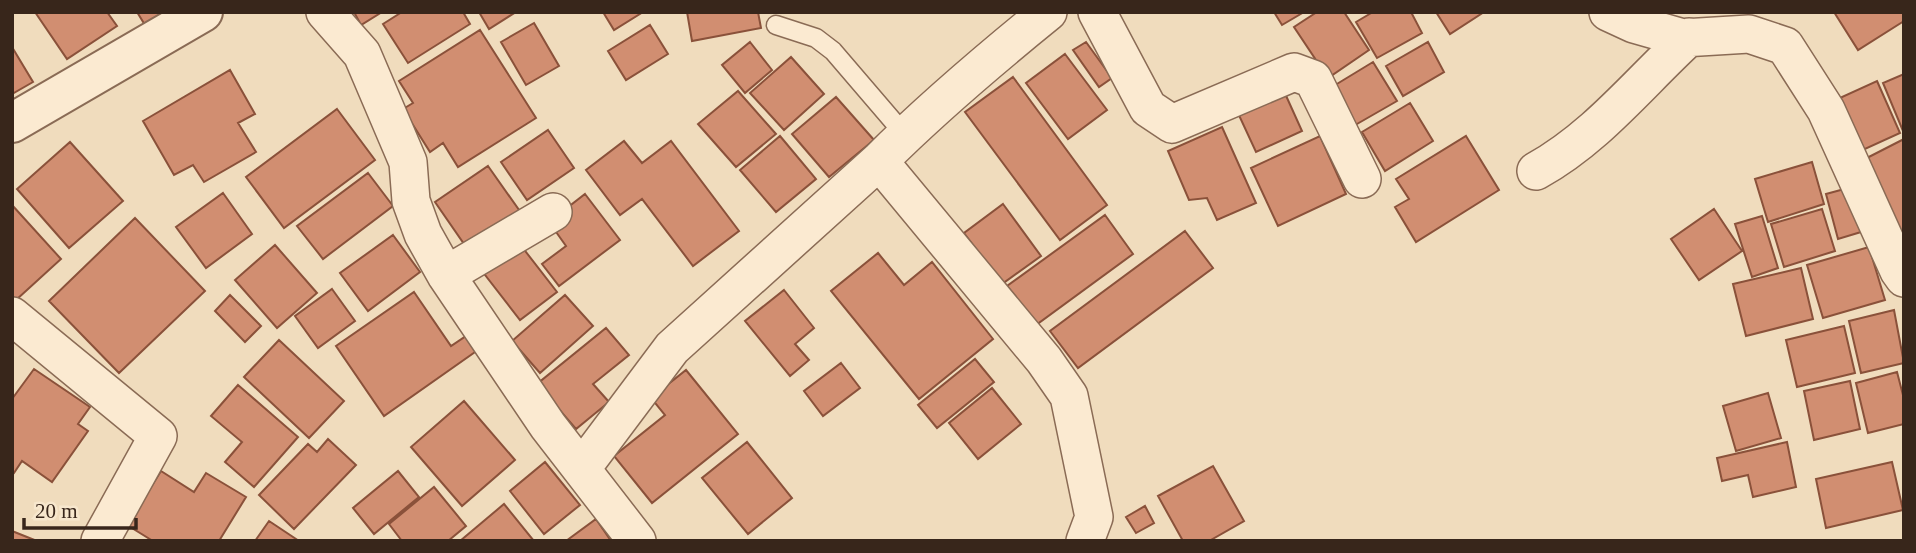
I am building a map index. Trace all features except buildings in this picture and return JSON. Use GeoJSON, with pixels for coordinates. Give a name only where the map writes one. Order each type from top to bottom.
{"type":"FeatureCollection","features":[{"type":"Feature","properties":{"kind":"street"},"geometry":{"type":"LineString","coordinates":[[12,123],[203,12]]}},
{"type":"Feature","properties":{"kind":"street"},"geometry":{"type":"LineString","coordinates":[[325,12],[362,54],[408,162],[411,201],[423,234],[446,275],[548,426],[637,541]]}},
{"type":"Feature","properties":{"kind":"street"},"geometry":{"type":"LineString","coordinates":[[582,468],[672,348],[905,135],[1048,12]]}},
{"type":"Feature","properties":{"kind":"street"},"geometry":{"type":"LineString","coordinates":[[1097,12],[1148,108],[1172,124],[1294,72],[1313,79],[1362,179]]}},
{"type":"Feature","properties":{"kind":"street"},"geometry":{"type":"LineString","coordinates":[[1608,12],[1634,24],[1683,37],[1749,34],[1785,46],[1826,110],[1904,278]]}},
{"type":"Feature","properties":{"kind":"street"},"geometry":{"type":"LineString","coordinates":[[1536,171],[1557,159],[1604,121],[1689,37]]}},
{"type":"Feature","properties":{"kind":"street"},"geometry":{"type":"LineString","coordinates":[[879,161],[1044,360],[1069,397],[1094,517],[1085,541]]}},
{"type":"Feature","properties":{"kind":"street"},"geometry":{"type":"LineString","coordinates":[[446,275],[553,212]]}},
{"type":"Feature","properties":{"kind":"street"},"geometry":{"type":"LineString","coordinates":[[12,316],[158,436],[103,540]]}},
{"type":"Feature","properties":{"kind":"lane"},"geometry":{"type":"LineString","coordinates":[[776,25],[816,37],[833,51],[905,135]]}}]}
